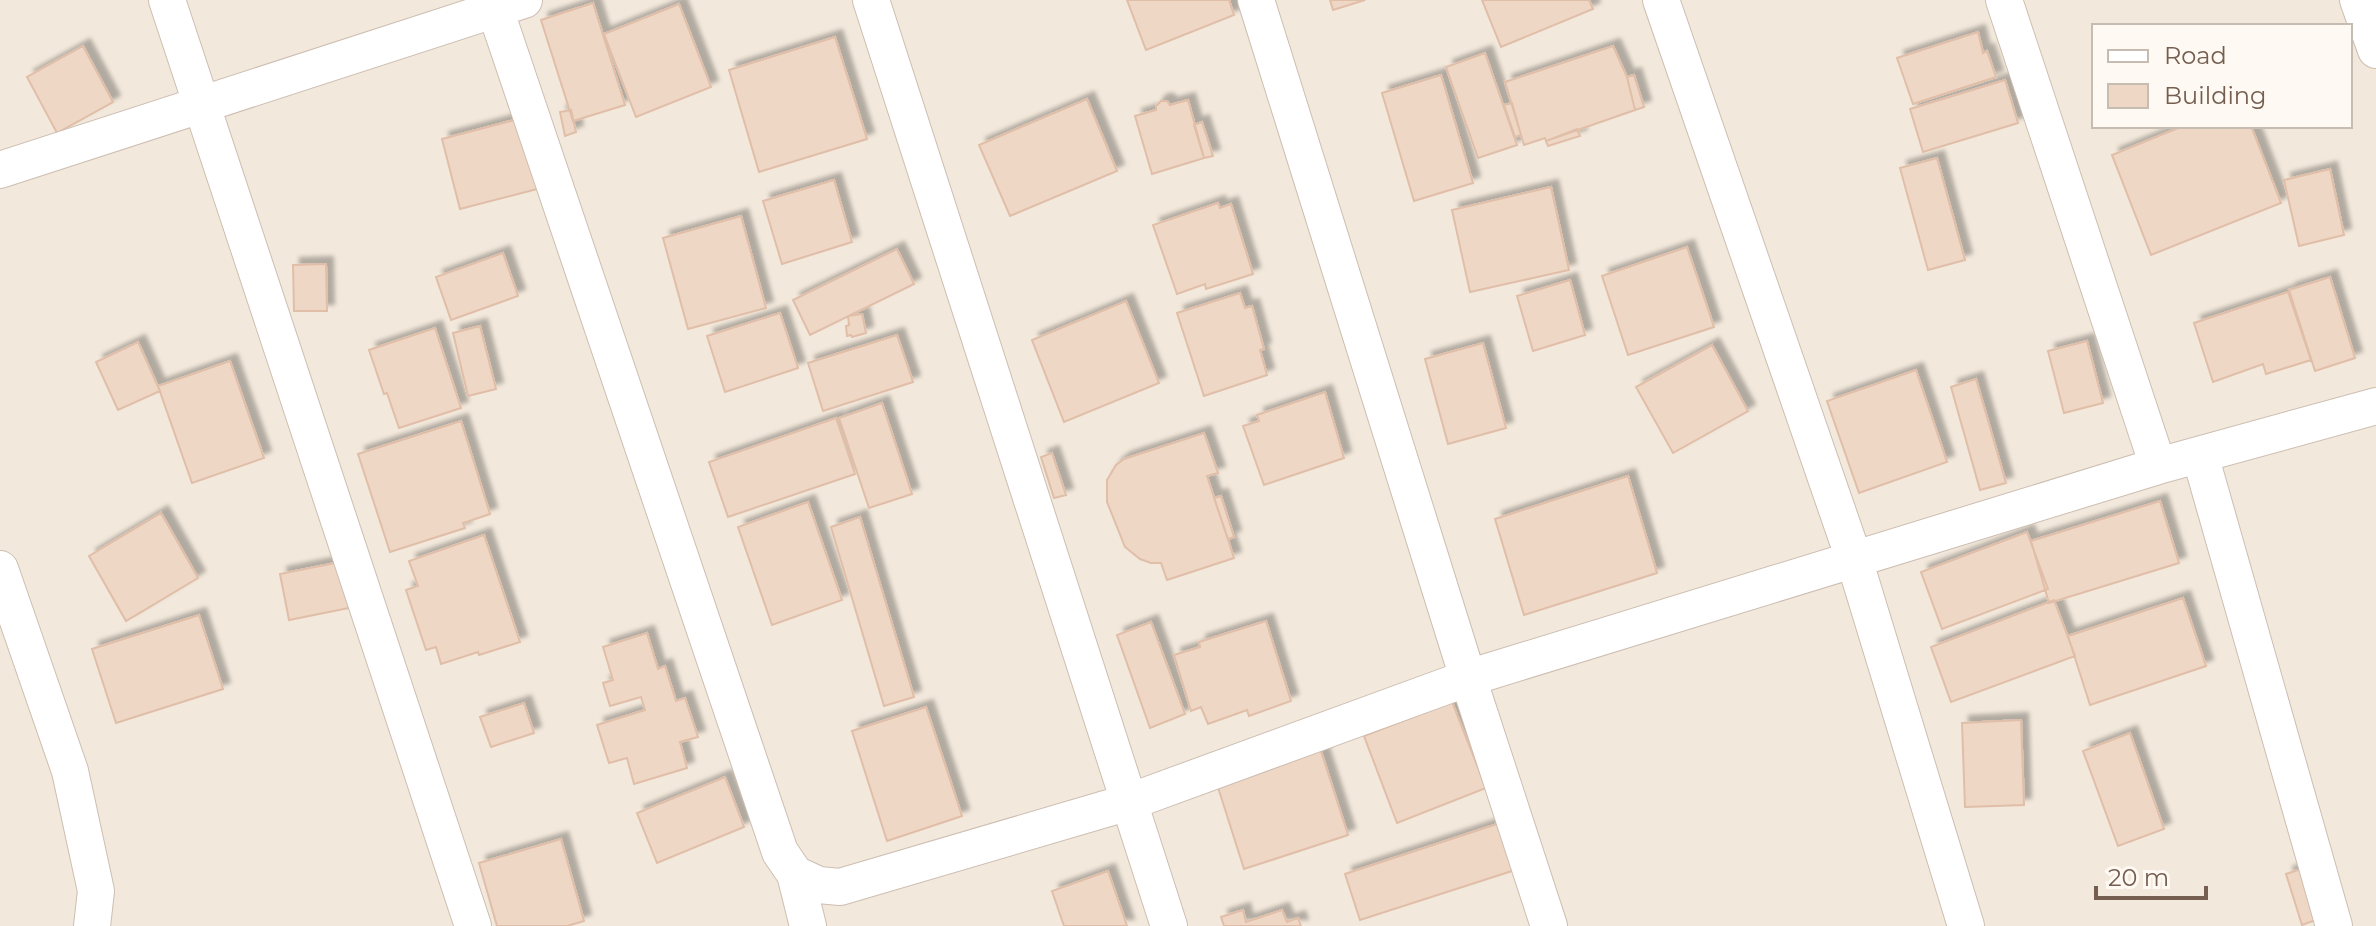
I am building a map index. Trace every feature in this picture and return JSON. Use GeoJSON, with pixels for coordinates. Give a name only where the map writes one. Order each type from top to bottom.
{"type":"FeatureCollection","features":[{"type":"Feature","properties":{"kind":"street"},"geometry":{"type":"LineString","coordinates":[[167,0],[473,926]]}},
{"type":"Feature","properties":{"kind":"street"},"geometry":{"type":"LineString","coordinates":[[871,0],[1169,926]]}},
{"type":"Feature","properties":{"kind":"street"},"geometry":{"type":"LineString","coordinates":[[1256,0],[1468,678],[1549,926]]}},
{"type":"Feature","properties":{"kind":"street"},"geometry":{"type":"LineString","coordinates":[[1661,0],[1854,559],[1966,926]]}},
{"type":"Feature","properties":{"kind":"street"},"geometry":{"type":"LineString","coordinates":[[2004,0],[2158,466]]}},
{"type":"Feature","properties":{"kind":"street"},"geometry":{"type":"LineString","coordinates":[[2358,0],[2376,50]]}},
{"type":"Feature","properties":{"kind":"street"},"geometry":{"type":"LineString","coordinates":[[0,170],[509,5],[780,852],[795,874],[808,926]]}},
{"type":"Feature","properties":{"kind":"street"},"geometry":{"type":"LineString","coordinates":[[795,874],[819,885],[840,887],[1129,802],[1468,678],[2158,466],[2376,406]]}},
{"type":"Feature","properties":{"kind":"street"},"geometry":{"type":"LineString","coordinates":[[2200,455],[2334,926]]}},
{"type":"Feature","properties":{"kind":"street"},"geometry":{"type":"LineString","coordinates":[[0,569],[70,771],[96,891],[92,926]]}},
{"type":"Feature","properties":{"kind":"shaded area"},"geometry":{"type":"Polygon","coordinates":[[[0,0],[2376,0],[2376,926],[0,926],[0,0]]]}},
{"type":"Feature","properties":{"kind":"building"},"geometry":{"type":"Polygon","coordinates":[[[1127,0],[1229,0],[1234,15],[1146,50],[1127,0]]]}},
{"type":"Feature","properties":{"kind":"building"},"geometry":{"type":"Polygon","coordinates":[[[1330,0],[1365,0],[1333,10],[1330,0]]]}},
{"type":"Feature","properties":{"kind":"building"},"geometry":{"type":"Polygon","coordinates":[[[1482,0],[1589,0],[1593,9],[1501,47],[1482,0]]]}},
{"type":"Feature","properties":{"kind":"building"},"geometry":{"type":"Polygon","coordinates":[[[593,3],[625,105],[573,121],[541,20],[593,3]]]}},
{"type":"Feature","properties":{"kind":"building"},"geometry":{"type":"Polygon","coordinates":[[[679,4],[711,87],[636,117],[604,34],[679,4]]]}},
{"type":"Feature","properties":{"kind":"building"},"geometry":{"type":"Polygon","coordinates":[[[1978,32],[1983,53],[1987,51],[1996,77],[1913,104],[1897,58],[1978,32]]]}},
{"type":"Feature","properties":{"kind":"building"},"geometry":{"type":"Polygon","coordinates":[[[835,37],[867,139],[759,172],[729,70],[835,37]]]}},
{"type":"Feature","properties":{"kind":"building"},"geometry":{"type":"Polygon","coordinates":[[[83,46],[113,102],[57,133],[27,77],[83,46]]]}},
{"type":"Feature","properties":{"kind":"building"},"geometry":{"type":"Polygon","coordinates":[[[1613,46],[1627,77],[1635,110],[1546,141],[1545,138],[1524,145],[1505,82],[1613,46]]]}},
{"type":"Feature","properties":{"kind":"building"},"geometry":{"type":"Polygon","coordinates":[[[1485,53],[1517,145],[1478,158],[1446,67],[1485,53]]]}},
{"type":"Feature","properties":{"kind":"building"},"geometry":{"type":"Polygon","coordinates":[[[1441,75],[1473,183],[1414,201],[1382,93],[1441,75]]]}},
{"type":"Feature","properties":{"kind":"building"},"geometry":{"type":"Polygon","coordinates":[[[1634,75],[1644,107],[1635,110],[1627,77],[1634,75]]]}},
{"type":"Feature","properties":{"kind":"building"},"geometry":{"type":"Polygon","coordinates":[[[2005,80],[2018,123],[1923,152],[1910,109],[2005,80]]]}},
{"type":"Feature","properties":{"kind":"building"},"geometry":{"type":"Polygon","coordinates":[[[1087,99],[1117,171],[1010,216],[979,145],[1087,99]]]}},
{"type":"Feature","properties":{"kind":"building"},"geometry":{"type":"Polygon","coordinates":[[[1188,100],[1204,158],[1152,174],[1135,116],[1156,110],[1161,101],[1167,101],[1170,105],[1188,100]]]}},
{"type":"Feature","properties":{"kind":"building"},"geometry":{"type":"Polygon","coordinates":[[[1512,103],[1521,135],[1515,137],[1504,105],[1512,103]]]}},
{"type":"Feature","properties":{"kind":"building"},"geometry":{"type":"Polygon","coordinates":[[[571,110],[576,132],[565,136],[560,112],[571,110]]]}},
{"type":"Feature","properties":{"kind":"building"},"geometry":{"type":"Polygon","coordinates":[[[522,118],[541,188],[460,209],[442,139],[522,118]]]}},
{"type":"Feature","properties":{"kind":"building"},"geometry":{"type":"Polygon","coordinates":[[[1202,122],[1213,156],[1204,158],[1194,125],[1202,122]]]}},
{"type":"Feature","properties":{"kind":"building"},"geometry":{"type":"Polygon","coordinates":[[[2178,128],[2252,128],[2281,203],[2151,255],[2112,155],[2178,128]]]}},
{"type":"Feature","properties":{"kind":"building"},"geometry":{"type":"Polygon","coordinates":[[[1577,129],[1580,136],[1548,146],[1546,141],[1577,129]]]}},
{"type":"Feature","properties":{"kind":"building"},"geometry":{"type":"Polygon","coordinates":[[[1937,158],[1965,260],[1928,270],[1900,168],[1937,158]]]}},
{"type":"Feature","properties":{"kind":"building"},"geometry":{"type":"Polygon","coordinates":[[[2330,169],[2344,235],[2299,246],[2284,180],[2330,169]]]}},
{"type":"Feature","properties":{"kind":"building"},"geometry":{"type":"Polygon","coordinates":[[[834,180],[852,242],[782,264],[763,201],[834,180]]]}},
{"type":"Feature","properties":{"kind":"building"},"geometry":{"type":"Polygon","coordinates":[[[1551,187],[1569,270],[1470,292],[1452,210],[1551,187]]]}},
{"type":"Feature","properties":{"kind":"building"},"geometry":{"type":"Polygon","coordinates":[[[1218,203],[1220,208],[1231,204],[1253,274],[1206,289],[1205,284],[1177,294],[1153,225],[1218,203]]]}},
{"type":"Feature","properties":{"kind":"building"},"geometry":{"type":"Polygon","coordinates":[[[741,216],[766,308],[688,329],[663,238],[741,216]]]}},
{"type":"Feature","properties":{"kind":"building"},"geometry":{"type":"Polygon","coordinates":[[[1687,247],[1714,327],[1628,355],[1602,276],[1687,247]]]}},
{"type":"Feature","properties":{"kind":"building"},"geometry":{"type":"Polygon","coordinates":[[[897,249],[914,284],[810,335],[793,300],[897,249]]]}},
{"type":"Feature","properties":{"kind":"building"},"geometry":{"type":"Polygon","coordinates":[[[503,253],[518,296],[451,320],[436,277],[503,253]]]}},
{"type":"Feature","properties":{"kind":"building"},"geometry":{"type":"Polygon","coordinates":[[[326,264],[327,311],[294,311],[293,265],[326,264]]]}},
{"type":"Feature","properties":{"kind":"building"},"geometry":{"type":"Polygon","coordinates":[[[2330,277],[2355,358],[2315,371],[2289,290],[2330,277]]]}},
{"type":"Feature","properties":{"kind":"building"},"geometry":{"type":"Polygon","coordinates":[[[1570,280],[1585,335],[1533,351],[1517,296],[1570,280]]]}},
{"type":"Feature","properties":{"kind":"building"},"geometry":{"type":"Polygon","coordinates":[[[2288,292],[2311,360],[2266,374],[2263,364],[2213,382],[2194,323],[2288,292]]]}},
{"type":"Feature","properties":{"kind":"building"},"geometry":{"type":"Polygon","coordinates":[[[1240,293],[1245,308],[1252,306],[1264,349],[1260,350],[1267,375],[1204,396],[1177,313],[1240,293]]]}},
{"type":"Feature","properties":{"kind":"building"},"geometry":{"type":"Polygon","coordinates":[[[1126,301],[1159,383],[1064,422],[1032,340],[1126,301]]]}},
{"type":"Feature","properties":{"kind":"building"},"geometry":{"type":"Polygon","coordinates":[[[780,313],[798,368],[725,392],[707,336],[780,313]]]}},
{"type":"Feature","properties":{"kind":"building"},"geometry":{"type":"Polygon","coordinates":[[[862,314],[866,333],[847,336],[848,316],[862,314]]]}},
{"type":"Feature","properties":{"kind":"building"},"geometry":{"type":"Polygon","coordinates":[[[480,326],[496,389],[468,396],[453,333],[480,326]]]}},
{"type":"Feature","properties":{"kind":"building"},"geometry":{"type":"Polygon","coordinates":[[[435,328],[461,408],[399,428],[369,350],[435,328]]]}},
{"type":"Feature","properties":{"kind":"building"},"geometry":{"type":"Polygon","coordinates":[[[897,335],[913,382],[823,411],[808,363],[897,335]]]}},
{"type":"Feature","properties":{"kind":"building"},"geometry":{"type":"Polygon","coordinates":[[[2087,341],[2103,403],[2064,413],[2048,351],[2087,341]]]}},
{"type":"Feature","properties":{"kind":"building"},"geometry":{"type":"Polygon","coordinates":[[[138,342],[160,391],[118,410],[96,362],[138,342]]]}},
{"type":"Feature","properties":{"kind":"building"},"geometry":{"type":"Polygon","coordinates":[[[1483,343],[1506,428],[1448,444],[1425,359],[1483,343]]]}},
{"type":"Feature","properties":{"kind":"building"},"geometry":{"type":"Polygon","coordinates":[[[1712,345],[1748,411],[1673,453],[1636,387],[1712,345]]]}},
{"type":"Feature","properties":{"kind":"building"},"geometry":{"type":"Polygon","coordinates":[[[230,361],[264,458],[192,483],[158,386],[230,361]]]}},
{"type":"Feature","properties":{"kind":"building"},"geometry":{"type":"Polygon","coordinates":[[[1916,370],[1947,462],[1859,493],[1827,401],[1916,370]]]}},
{"type":"Feature","properties":{"kind":"building"},"geometry":{"type":"Polygon","coordinates":[[[1976,379],[2006,483],[1980,490],[1951,387],[1976,379]]]}},
{"type":"Feature","properties":{"kind":"building"},"geometry":{"type":"Polygon","coordinates":[[[1325,392],[1344,458],[1264,485],[1243,426],[1259,421],[1257,415],[1325,392]]]}},
{"type":"Feature","properties":{"kind":"building"},"geometry":{"type":"Polygon","coordinates":[[[882,403],[912,494],[869,508],[839,418],[882,403]]]}},
{"type":"Feature","properties":{"kind":"building"},"geometry":{"type":"Polygon","coordinates":[[[836,418],[855,474],[728,517],[709,462],[836,418]]]}},
{"type":"Feature","properties":{"kind":"building"},"geometry":{"type":"Polygon","coordinates":[[[461,421],[490,514],[463,523],[465,528],[390,552],[358,454],[461,421]]]}},
{"type":"Feature","properties":{"kind":"building"},"geometry":{"type":"Polygon","coordinates":[[[1204,433],[1218,473],[1207,476],[1234,558],[1167,580],[1161,563],[1140,559],[1125,547],[1107,502],[1107,480],[1116,465],[1124,459],[1204,433]]]}},
{"type":"Feature","properties":{"kind":"building"},"geometry":{"type":"Polygon","coordinates":[[[1052,453],[1066,495],[1054,498],[1041,457],[1052,453]]]}},
{"type":"Feature","properties":{"kind":"building"},"geometry":{"type":"Polygon","coordinates":[[[1628,476],[1657,573],[1524,615],[1495,519],[1628,476]]]}},
{"type":"Feature","properties":{"kind":"building"},"geometry":{"type":"Polygon","coordinates":[[[1221,496],[1234,537],[1228,539],[1214,498],[1221,496]]]}},
{"type":"Feature","properties":{"kind":"building"},"geometry":{"type":"Polygon","coordinates":[[[2160,501],[2179,563],[2049,603],[2031,541],[2160,501]]]}},
{"type":"Feature","properties":{"kind":"building"},"geometry":{"type":"Polygon","coordinates":[[[808,502],[842,600],[772,625],[738,527],[808,502]]]}},
{"type":"Feature","properties":{"kind":"building"},"geometry":{"type":"Polygon","coordinates":[[[161,513],[198,578],[126,621],[89,556],[161,513]]]}},
{"type":"Feature","properties":{"kind":"building"},"geometry":{"type":"Polygon","coordinates":[[[860,517],[914,697],[884,706],[831,527],[860,517]]]}},
{"type":"Feature","properties":{"kind":"building"},"geometry":{"type":"Polygon","coordinates":[[[2027,532],[2048,589],[1942,629],[1921,572],[2027,532]]]}},
{"type":"Feature","properties":{"kind":"building"},"geometry":{"type":"Polygon","coordinates":[[[484,535],[520,642],[441,664],[436,647],[426,650],[406,590],[418,586],[409,561],[484,535]]]}},
{"type":"Feature","properties":{"kind":"building"},"geometry":{"type":"Polygon","coordinates":[[[340,562],[349,608],[289,620],[280,574],[340,562]]]}},
{"type":"Feature","properties":{"kind":"building"},"geometry":{"type":"Polygon","coordinates":[[[2183,598],[2206,666],[2090,705],[2068,636],[2183,598]]]}},
{"type":"Feature","properties":{"kind":"building"},"geometry":{"type":"Polygon","coordinates":[[[2054,600],[2075,656],[1951,702],[1931,647],[2054,600]]]}},
{"type":"Feature","properties":{"kind":"building"},"geometry":{"type":"Polygon","coordinates":[[[199,615],[223,689],[116,723],[92,649],[199,615]]]}},
{"type":"Feature","properties":{"kind":"building"},"geometry":{"type":"Polygon","coordinates":[[[1266,621],[1291,701],[1249,716],[1247,710],[1208,724],[1201,707],[1191,711],[1174,655],[1200,647],[1199,642],[1266,621]]]}},
{"type":"Feature","properties":{"kind":"building"},"geometry":{"type":"Polygon","coordinates":[[[1151,622],[1185,714],[1150,728],[1117,635],[1151,622]]]}},
{"type":"Feature","properties":{"kind":"building"},"geometry":{"type":"Polygon","coordinates":[[[647,633],[658,669],[665,666],[676,701],[685,698],[698,737],[680,742],[687,768],[634,784],[627,758],[609,763],[597,725],[645,710],[641,697],[610,706],[603,683],[613,680],[603,647],[647,633]]]}},
{"type":"Feature","properties":{"kind":"building"},"geometry":{"type":"Polygon","coordinates":[[[1452,702],[1486,788],[1397,823],[1364,736],[1452,702]]]}},
{"type":"Feature","properties":{"kind":"building"},"geometry":{"type":"Polygon","coordinates":[[[524,703],[534,733],[491,747],[480,717],[524,703]]]}},
{"type":"Feature","properties":{"kind":"building"},"geometry":{"type":"Polygon","coordinates":[[[926,707],[962,816],[887,841],[852,731],[926,707]]]}},
{"type":"Feature","properties":{"kind":"building"},"geometry":{"type":"Polygon","coordinates":[[[2021,720],[2024,805],[1965,807],[1962,723],[2021,720]]]}},
{"type":"Feature","properties":{"kind":"building"},"geometry":{"type":"Polygon","coordinates":[[[2130,733],[2164,829],[2118,846],[2083,751],[2130,733]]]}},
{"type":"Feature","properties":{"kind":"building"},"geometry":{"type":"Polygon","coordinates":[[[1319,745],[1348,835],[1244,869],[1215,778],[1319,745]]]}},
{"type":"Feature","properties":{"kind":"building"},"geometry":{"type":"Polygon","coordinates":[[[725,777],[744,827],[657,863],[637,813],[725,777]]]}},
{"type":"Feature","properties":{"kind":"building"},"geometry":{"type":"Polygon","coordinates":[[[1500,823],[1515,870],[1360,920],[1345,874],[1500,823]]]}},
{"type":"Feature","properties":{"kind":"building"},"geometry":{"type":"Polygon","coordinates":[[[561,839],[584,921],[567,926],[497,926],[479,863],[561,839]]]}},
{"type":"Feature","properties":{"kind":"building"},"geometry":{"type":"Polygon","coordinates":[[[2310,866],[2327,916],[2302,925],[2286,874],[2310,866]]]}},
{"type":"Feature","properties":{"kind":"building"},"geometry":{"type":"Polygon","coordinates":[[[1108,871],[1127,926],[1064,926],[1052,891],[1108,871]]]}},
{"type":"Feature","properties":{"kind":"building"},"geometry":{"type":"Polygon","coordinates":[[[1243,910],[1246,922],[1282,910],[1287,922],[1298,918],[1301,926],[1224,926],[1221,917],[1243,910]]]}}]}
